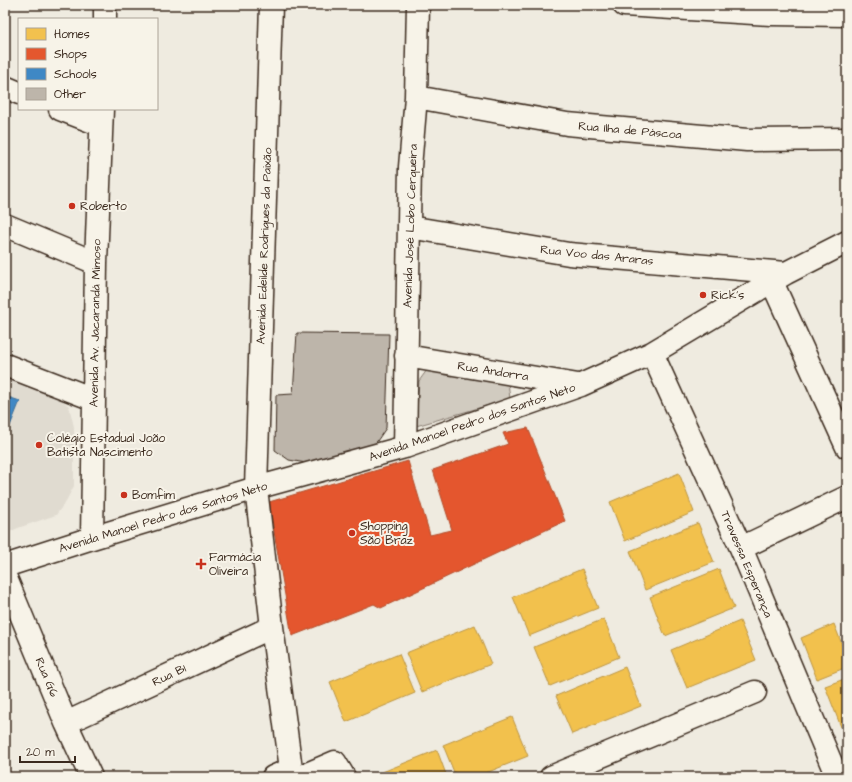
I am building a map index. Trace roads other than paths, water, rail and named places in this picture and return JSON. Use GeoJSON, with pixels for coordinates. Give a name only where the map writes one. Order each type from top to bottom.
{"type":"FeatureCollection","features":[{"type":"Feature","properties":{"kind":"street"},"geometry":{"type":"LineString","coordinates":[[105,5],[105,18]]}},
{"type":"Feature","properties":{"kind":"street","name":"Avenida Edeilde Rodrigues da Paixão"},"geometry":{"type":"LineString","coordinates":[[271,5],[256,488],[289,775]]}},
{"type":"Feature","properties":{"kind":"street","name":"Avenida José Lobo Cerqueira"},"geometry":{"type":"LineString","coordinates":[[405,447],[410,167],[416,97],[418,5]]}},
{"type":"Feature","properties":{"kind":"street"},"geometry":{"type":"LineString","coordinates":[[624,5],[771,14],[847,15]]}},
{"type":"Feature","properties":{"kind":"street"},"geometry":{"type":"LineString","coordinates":[[5,87],[18,93]]}},
{"type":"Feature","properties":{"kind":"street","name":"Rua Ilha de Páscoa"},"geometry":{"type":"LineString","coordinates":[[416,97],[567,124],[747,140],[847,139]]}},
{"type":"Feature","properties":{"kind":"street"},"geometry":{"type":"LineString","coordinates":[[65,110],[102,117]]}},
{"type":"Feature","properties":{"kind":"street","name":"Avenida Av. Jacarandá Mimoso"},"geometry":{"type":"LineString","coordinates":[[92,538],[96,263],[102,117]]}},
{"type":"Feature","properties":{"kind":"street"},"geometry":{"type":"LineString","coordinates":[[5,225],[96,263]]}},
{"type":"Feature","properties":{"kind":"street","name":"Rua Voo das Araras"},"geometry":{"type":"LineString","coordinates":[[409,227],[569,254],[779,278]]}},
{"type":"Feature","properties":{"kind":"street","name":"Avenida Manoel Pedro dos Santos Neto"},"geometry":{"type":"LineString","coordinates":[[5,566],[256,488],[405,447],[581,385],[652,353],[779,278],[847,242]]}},
{"type":"Feature","properties":{"kind":"street"},"geometry":{"type":"LineString","coordinates":[[779,278],[847,448]]}},
{"type":"Feature","properties":{"kind":"street","name":"Travessa Esperança"},"geometry":{"type":"LineString","coordinates":[[652,353],[741,548],[837,777]]}},
{"type":"Feature","properties":{"kind":"street","name":"Rua Andorra"},"geometry":{"type":"LineString","coordinates":[[406,356],[581,385]]}},
{"type":"Feature","properties":{"kind":"street"},"geometry":{"type":"LineString","coordinates":[[5,365],[93,399]]}},
{"type":"Feature","properties":{"kind":"street"},"geometry":{"type":"LineString","coordinates":[[741,548],[847,497]]}},
{"type":"Feature","properties":{"kind":"street","name":"Rua G6"},"geometry":{"type":"LineString","coordinates":[[5,576],[66,723],[91,777]]}},
{"type":"Feature","properties":{"kind":"street","name":"Rua B1"},"geometry":{"type":"LineString","coordinates":[[66,723],[272,627]]}},
{"type":"Feature","properties":{"kind":"street"},"geometry":{"type":"LineString","coordinates":[[551,777],[755,692]]}},
{"type":"Feature","properties":{"kind":"street"},"geometry":{"type":"LineString","coordinates":[[289,775],[335,762],[344,777]]}},
{"type":"Feature","properties":{"kind":"place","name":"Roberto"},"geometry":{"type":"Point","coordinates":[72,206]}},
{"type":"Feature","properties":{"kind":"place","name":"Rick's"},"geometry":{"type":"Point","coordinates":[703,295]}},
{"type":"Feature","properties":{"kind":"place","name":"Colégio Estadual João Batista Nascimento"},"geometry":{"type":"Point","coordinates":[39,445]}},
{"type":"Feature","properties":{"kind":"place","name":"Bomfim"},"geometry":{"type":"Point","coordinates":[124,495]}},
{"type":"Feature","properties":{"kind":"place","name":"Shopping São Braz"},"geometry":{"type":"Point","coordinates":[352,533]}},
{"type":"Feature","properties":{"kind":"place","name":"Farmácia Oliveira"},"geometry":{"type":"Point","coordinates":[201,564]}}]}
